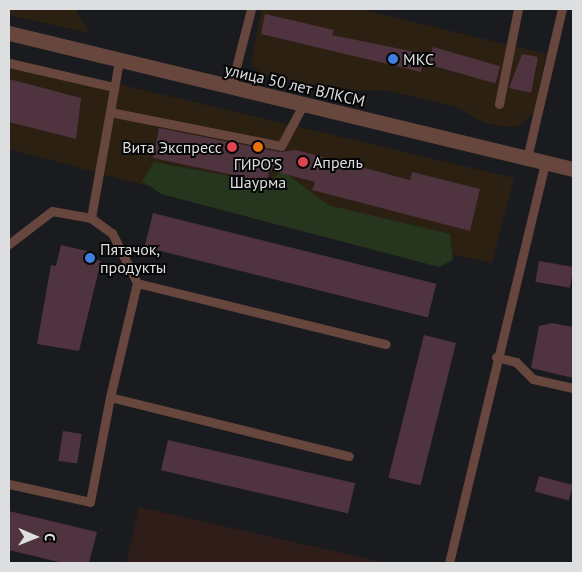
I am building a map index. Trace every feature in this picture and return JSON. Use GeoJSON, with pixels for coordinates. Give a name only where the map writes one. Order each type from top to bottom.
{"type":"FeatureCollection","features":[{"type":"Feature","properties":{"kind":"street","name":"улица 50 лет ВЛКСМ"},"geometry":{"type":"LineString","coordinates":[[9,33],[573,170]]}},
{"type":"Feature","properties":{"kind":"lane"},"geometry":{"type":"LineString","coordinates":[[231,88],[251,9]]}},
{"type":"Feature","properties":{"kind":"lane"},"geometry":{"type":"LineString","coordinates":[[499,104],[518,9]]}},
{"type":"Feature","properties":{"kind":"lane"},"geometry":{"type":"LineString","coordinates":[[527,158],[562,9]]}},
{"type":"Feature","properties":{"kind":"lane"},"geometry":{"type":"LineString","coordinates":[[91,218],[119,61]]}},
{"type":"Feature","properties":{"kind":"lane"},"geometry":{"type":"LineString","coordinates":[[9,63],[114,87]]}},
{"type":"Feature","properties":{"kind":"lane"},"geometry":{"type":"LineString","coordinates":[[110,112],[281,146],[303,105]]}},
{"type":"Feature","properties":{"kind":"lane"},"geometry":{"type":"LineString","coordinates":[[449,563],[496,357],[546,163]]}},
{"type":"Feature","properties":{"kind":"lane"},"geometry":{"type":"LineString","coordinates":[[9,244],[52,210],[91,218],[112,233],[137,283],[110,397],[90,502],[9,484]]}},
{"type":"Feature","properties":{"kind":"lane"},"geometry":{"type":"LineString","coordinates":[[137,283],[386,344]]}},
{"type":"Feature","properties":{"kind":"lane"},"geometry":{"type":"LineString","coordinates":[[496,357],[516,362],[533,379],[573,388]]}},
{"type":"Feature","properties":{"kind":"lane"},"geometry":{"type":"LineString","coordinates":[[110,397],[349,456]]}},
{"type":"Feature","properties":{"kind":"shaded area"},"geometry":{"type":"Polygon","coordinates":[[[9,9],[75,9],[89,33],[9,15],[9,9]]]}},
{"type":"Feature","properties":{"kind":"shaded area"},"geometry":{"type":"Polygon","coordinates":[[[262,9],[360,9],[546,54],[534,113],[519,126],[508,127],[485,123],[454,106],[388,91],[336,90],[262,74],[251,64],[262,9]]]}},
{"type":"Feature","properties":{"kind":"shaded area"},"geometry":{"type":"Polygon","coordinates":[[[9,58],[514,178],[492,263],[148,186],[9,149],[9,58]]]}},
{"type":"Feature","properties":{"kind":"shaded area"},"geometry":{"type":"Polygon","coordinates":[[[139,507],[386,563],[126,563],[139,507]]]}},
{"type":"Feature","properties":{"kind":"green space"},"geometry":{"type":"Polygon","coordinates":[[[154,162],[267,183],[283,171],[328,205],[450,234],[453,260],[439,267],[161,194],[142,181],[154,162]]]}},
{"type":"Feature","properties":{"kind":"building"},"geometry":{"type":"Polygon","coordinates":[[[265,14],[334,30],[332,35],[425,54],[421,72],[261,34],[265,14]]]}},
{"type":"Feature","properties":{"kind":"building"},"geometry":{"type":"Polygon","coordinates":[[[433,47],[500,66],[495,84],[428,64],[433,47]]]}},
{"type":"Feature","properties":{"kind":"building"},"geometry":{"type":"Polygon","coordinates":[[[522,54],[538,57],[531,93],[509,88],[522,54]]]}},
{"type":"Feature","properties":{"kind":"building"},"geometry":{"type":"Polygon","coordinates":[[[9,79],[81,98],[76,139],[9,122],[9,79]]]}},
{"type":"Feature","properties":{"kind":"building"},"geometry":{"type":"Polygon","coordinates":[[[159,128],[280,152],[296,150],[410,180],[412,172],[480,189],[470,231],[312,190],[315,182],[269,170],[267,182],[153,158],[159,128]]]}},
{"type":"Feature","properties":{"kind":"building"},"geometry":{"type":"Polygon","coordinates":[[[153,213],[436,284],[428,318],[145,247],[153,213]]]}},
{"type":"Feature","properties":{"kind":"building"},"geometry":{"type":"Polygon","coordinates":[[[61,245],[91,252],[90,258],[101,261],[79,351],[37,344],[51,265],[56,266],[61,245]]]}},
{"type":"Feature","properties":{"kind":"building"},"geometry":{"type":"Polygon","coordinates":[[[539,261],[573,267],[570,288],[535,282],[539,261]]]}},
{"type":"Feature","properties":{"kind":"building"},"geometry":{"type":"Polygon","coordinates":[[[552,323],[573,327],[573,378],[531,368],[539,326],[552,323]]]}},
{"type":"Feature","properties":{"kind":"building"},"geometry":{"type":"Polygon","coordinates":[[[424,335],[456,343],[420,486],[388,478],[424,335]]]}},
{"type":"Feature","properties":{"kind":"building"},"geometry":{"type":"Polygon","coordinates":[[[63,431],[82,434],[77,464],[58,461],[63,431]]]}},
{"type":"Feature","properties":{"kind":"building"},"geometry":{"type":"Polygon","coordinates":[[[168,440],[355,483],[348,513],[161,470],[168,440]]]}},
{"type":"Feature","properties":{"kind":"building"},"geometry":{"type":"Polygon","coordinates":[[[539,476],[573,485],[569,501],[535,491],[539,476]]]}},
{"type":"Feature","properties":{"kind":"building"},"geometry":{"type":"Polygon","coordinates":[[[9,511],[97,532],[89,563],[63,563],[9,550],[9,511]]]}},
{"type":"Feature","properties":{"kind":"place","name":"МКС"},"geometry":{"type":"Point","coordinates":[393,59]}},
{"type":"Feature","properties":{"kind":"place","name":"Вита Экспресс"},"geometry":{"type":"Point","coordinates":[232,147]}},
{"type":"Feature","properties":{"kind":"place","name":"ГИРО’S Шаурма"},"geometry":{"type":"Point","coordinates":[258,147]}},
{"type":"Feature","properties":{"kind":"place","name":"Апрель"},"geometry":{"type":"Point","coordinates":[303,162]}},
{"type":"Feature","properties":{"kind":"place","name":"Пятачок, продукты"},"geometry":{"type":"Point","coordinates":[90,258]}}]}
